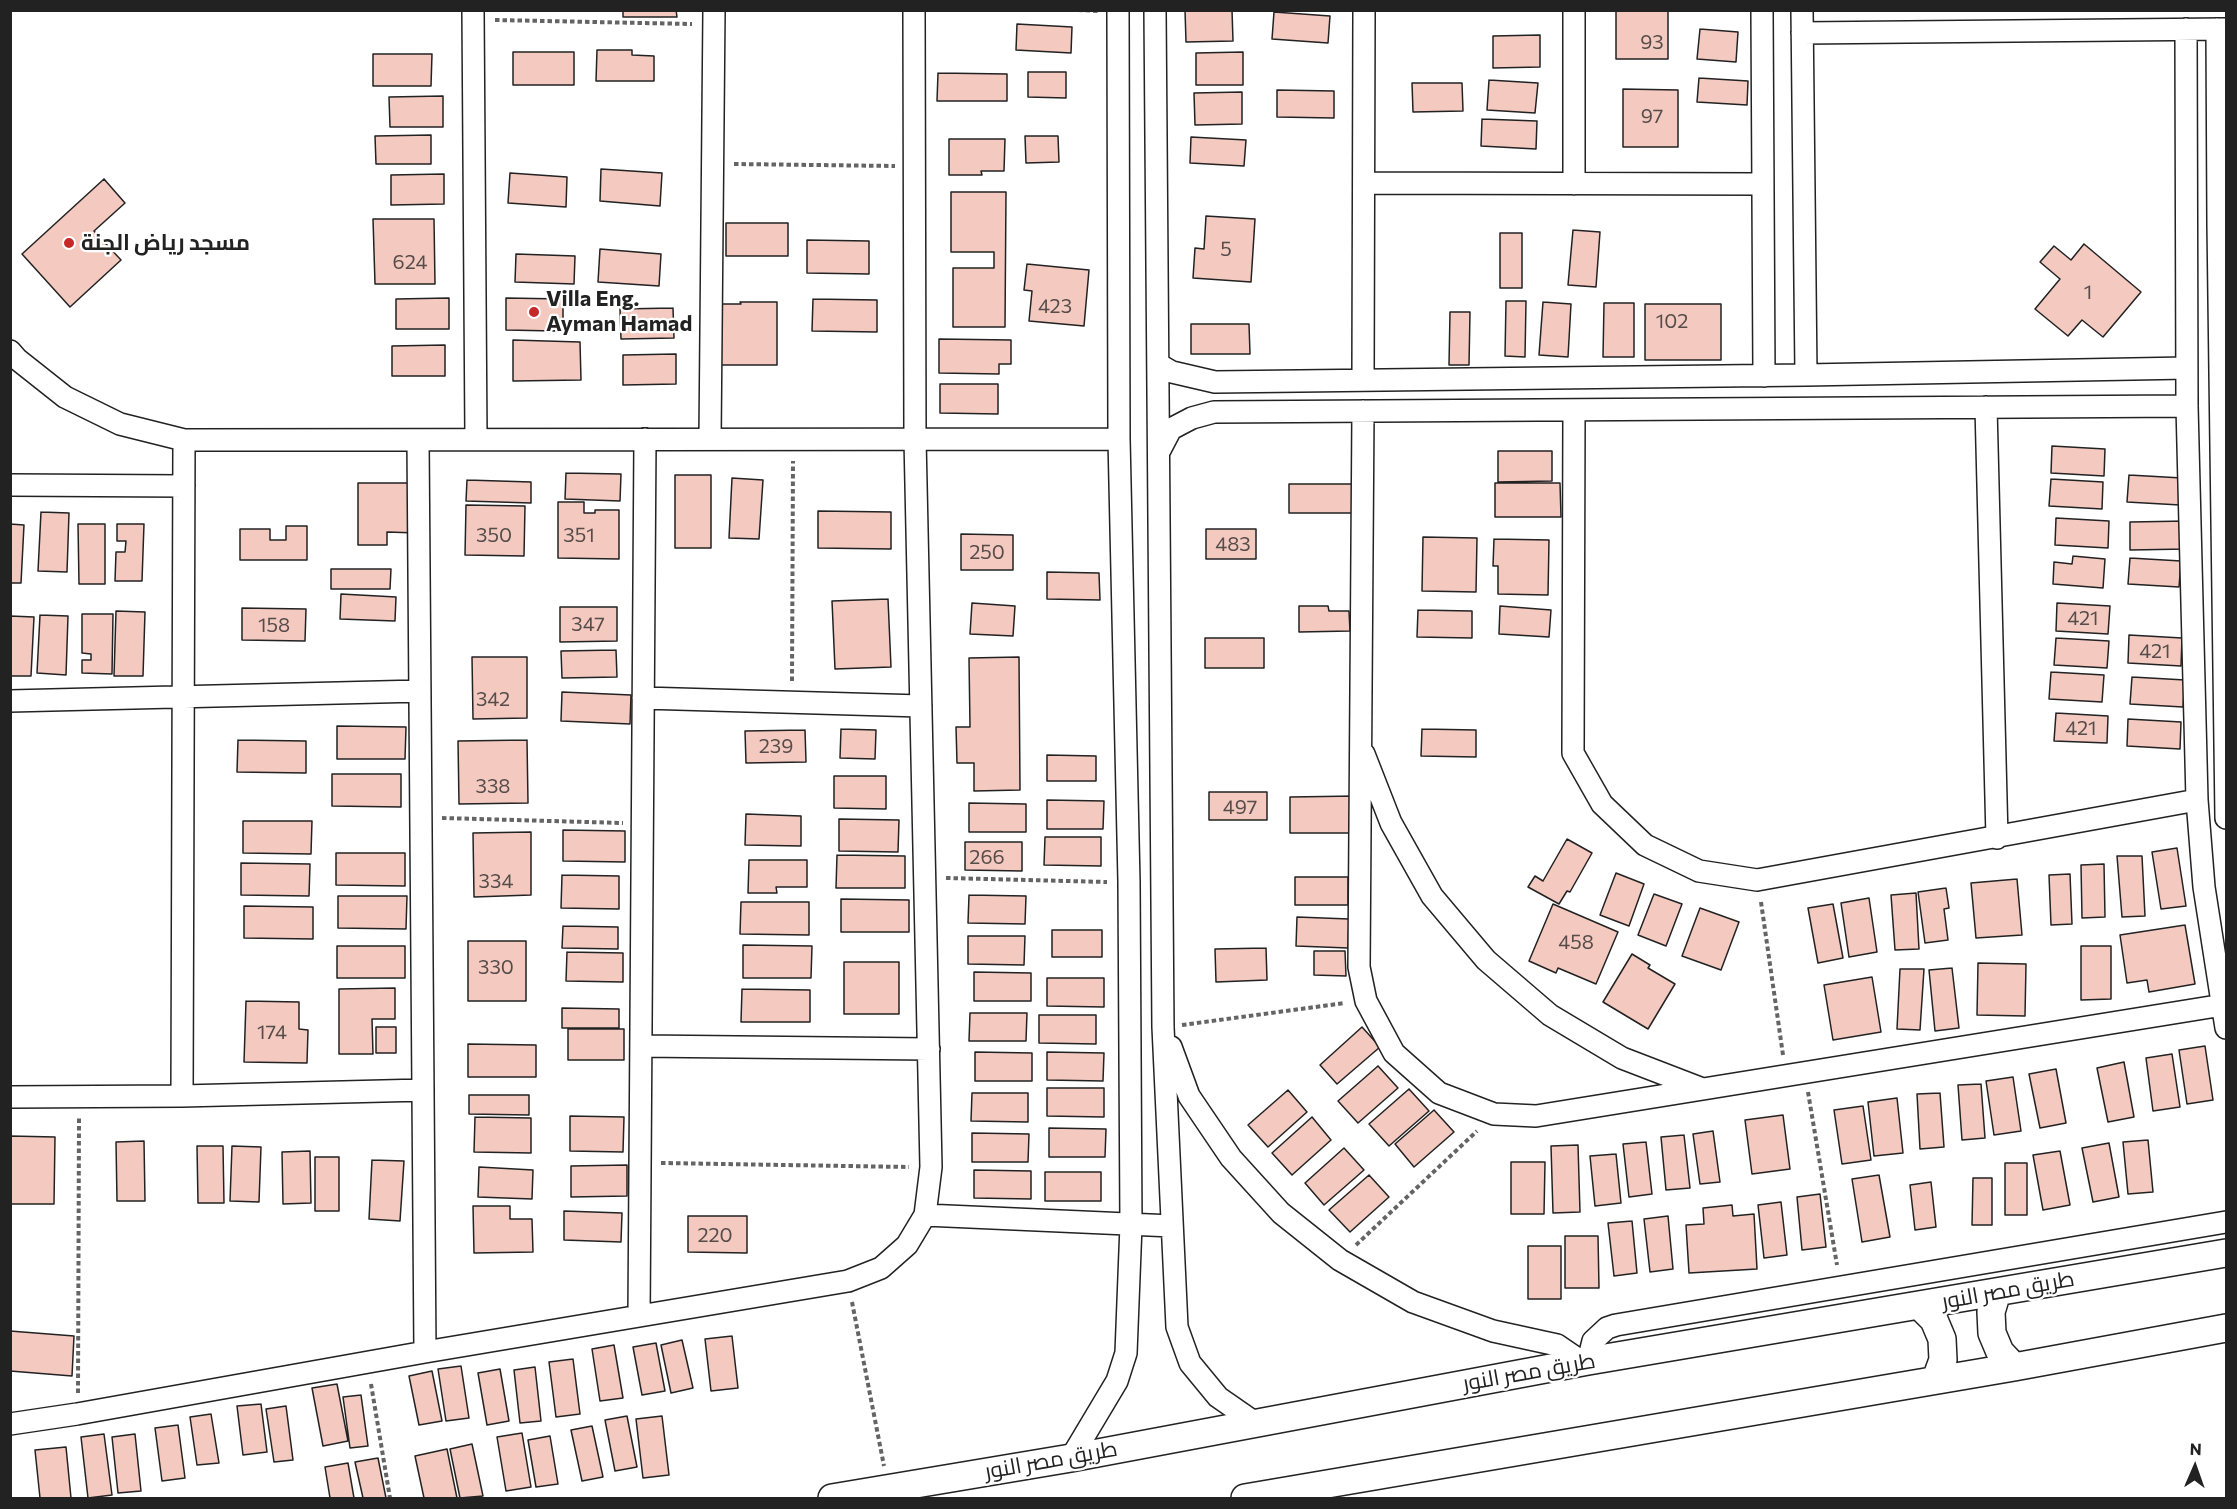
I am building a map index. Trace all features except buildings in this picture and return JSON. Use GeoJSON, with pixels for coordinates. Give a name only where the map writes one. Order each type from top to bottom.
{"type":"FeatureCollection","features":[{"type":"Feature","properties":{"kind":"street"},"geometry":{"type":"LineString","coordinates":[[10,1424],[848,1281],[880,1268],[907,1245],[925,1215],[931,1167],[915,439],[914,10]]}},
{"type":"Feature","properties":{"kind":"street"},"geometry":{"type":"LineString","coordinates":[[1071,1458],[1117,1381],[1126,1353],[1131,1225],[1129,882],[1119,439],[1118,10]]}},
{"type":"Feature","properties":{"kind":"street"},"geometry":{"type":"LineString","coordinates":[[1155,10],[1160,365],[1163,1027],[1177,1327],[1190,1363],[1218,1396],[1254,1422]]}},
{"type":"Feature","properties":{"kind":"street"},"geometry":{"type":"LineString","coordinates":[[1363,380],[1364,10]]}},
{"type":"Feature","properties":{"kind":"street"},"geometry":{"type":"LineString","coordinates":[[1574,10],[1574,184]]}},
{"type":"Feature","properties":{"kind":"street"},"geometry":{"type":"LineString","coordinates":[[1762,10],[1764,376]]}},
{"type":"Feature","properties":{"kind":"street"},"geometry":{"type":"LineString","coordinates":[[1802,10],[1806,375]]}},
{"type":"Feature","properties":{"kind":"street"},"geometry":{"type":"LineString","coordinates":[[473,15],[476,440]]}},
{"type":"Feature","properties":{"kind":"street"},"geometry":{"type":"LineString","coordinates":[[710,439],[714,17]]}},
{"type":"Feature","properties":{"kind":"street"},"geometry":{"type":"LineString","coordinates":[[2186,29],[2187,406],[2198,800],[2204,887],[2226,1028]]}},
{"type":"Feature","properties":{"kind":"street"},"geometry":{"type":"LineString","coordinates":[[1802,33],[2222,29],[2217,72],[2222,224],[2226,806]]}},
{"type":"Feature","properties":{"kind":"street"},"geometry":{"type":"LineString","coordinates":[[2187,71],[2199,67],[2217,72]]}},
{"type":"Feature","properties":{"kind":"street"},"geometry":{"type":"LineString","coordinates":[[1364,183],[1762,184]]}},
{"type":"Feature","properties":{"kind":"street"},"geometry":{"type":"LineString","coordinates":[[10,351],[65,397],[120,424],[184,440],[1119,439]]}},
{"type":"Feature","properties":{"kind":"street"},"geometry":{"type":"LineString","coordinates":[[1160,365],[1172,372],[1215,382],[1764,376],[2187,368]]}},
{"type":"Feature","properties":{"kind":"street"},"geometry":{"type":"LineString","coordinates":[[1159,450],[1171,429],[1192,418],[1214,412],[2187,406]]}},
{"type":"Feature","properties":{"kind":"street"},"geometry":{"type":"LineString","coordinates":[[1986,407],[1997,838]]}},
{"type":"Feature","properties":{"kind":"street"},"geometry":{"type":"LineString","coordinates":[[1574,410],[1573,753],[1602,804],[1645,845],[1699,872],[1757,880],[2198,800]]}},
{"type":"Feature","properties":{"kind":"street"},"geometry":{"type":"LineString","coordinates":[[1363,411],[1359,967],[1366,1001],[1394,1053],[1439,1093],[1494,1114],[1536,1116],[2223,1005]]}},
{"type":"Feature","properties":{"kind":"street"},"geometry":{"type":"LineString","coordinates":[[182,1096],[184,440]]}},
{"type":"Feature","properties":{"kind":"street"},"geometry":{"type":"LineString","coordinates":[[418,440],[425,1352]]}},
{"type":"Feature","properties":{"kind":"street"},"geometry":{"type":"LineString","coordinates":[[639,1316],[645,440]]}},
{"type":"Feature","properties":{"kind":"street"},"geometry":{"type":"LineString","coordinates":[[10,484],[184,486]]}},
{"type":"Feature","properties":{"kind":"street"},"geometry":{"type":"LineString","coordinates":[[2192,601],[2223,600]]}},
{"type":"Feature","properties":{"kind":"street"},"geometry":{"type":"LineString","coordinates":[[10,701],[420,691]]}},
{"type":"Feature","properties":{"kind":"street"},"geometry":{"type":"LineString","coordinates":[[643,698],[921,706]]}},
{"type":"Feature","properties":{"kind":"street"},"geometry":{"type":"LineString","coordinates":[[1360,744],[1391,823],[1432,896],[1486,960],[1550,1015],[1622,1058],[1701,1088]]}},
{"type":"Feature","properties":{"kind":"street"},"geometry":{"type":"LineString","coordinates":[[1127,823],[1161,822]]}},
{"type":"Feature","properties":{"kind":"street"},"geometry":{"type":"LineString","coordinates":[[1163,1027],[1189,1096],[1231,1158],[1281,1214],[1340,1260],[1413,1302],[1493,1331],[1557,1345],[1585,1362],[1593,1341],[1607,1328],[1616,1325],[2226,1222]]}},
{"type":"Feature","properties":{"kind":"street"},"geometry":{"type":"LineString","coordinates":[[641,1046],[929,1049]]}},
{"type":"Feature","properties":{"kind":"street"},"geometry":{"type":"LineString","coordinates":[[10,1097],[182,1096],[423,1090]]}},
{"type":"Feature","properties":{"kind":"street"},"geometry":{"type":"LineString","coordinates":[[925,1215],[1172,1226]]}},
{"type":"Feature","properties":{"kind":"street","name":"طريق مصر النور"},"geometry":{"type":"LineString","coordinates":[[832,1498],[1071,1458],[1585,1362],[2226,1253]]}},
{"type":"Feature","properties":{"kind":"street"},"geometry":{"type":"LineString","coordinates":[[1996,1292],[1991,1312],[1992,1333],[2000,1352],[2014,1367]]}},
{"type":"Feature","properties":{"kind":"street"},"geometry":{"type":"LineString","coordinates":[[1919,1305],[1934,1320],[1942,1339],[1943,1360],[1936,1380]]}},
{"type":"Feature","properties":{"kind":"street"},"geometry":{"type":"LineString","coordinates":[[1245,1498],[2014,1367],[2226,1328]]}},
{"type":"Feature","properties":{"kind":"path"},"geometry":{"type":"LineString","coordinates":[[473,15],[714,17]]}},
{"type":"Feature","properties":{"kind":"path"},"geometry":{"type":"LineString","coordinates":[[712,163],[914,167]]}},
{"type":"Feature","properties":{"kind":"path"},"geometry":{"type":"LineString","coordinates":[[792,702],[793,439]]}},
{"type":"Feature","properties":{"kind":"path"},"geometry":{"type":"LineString","coordinates":[[420,817],[642,823]]}},
{"type":"Feature","properties":{"kind":"path"},"geometry":{"type":"LineString","coordinates":[[925,877],[1129,882]]}},
{"type":"Feature","properties":{"kind":"path"},"geometry":{"type":"LineString","coordinates":[[1757,880],[1841,1287]]}},
{"type":"Feature","properties":{"kind":"path"},"geometry":{"type":"LineString","coordinates":[[1163,1027],[1366,1001]]}},
{"type":"Feature","properties":{"kind":"path"},"geometry":{"type":"LineString","coordinates":[[77,1414],[79,1096]]}},
{"type":"Feature","properties":{"kind":"path"},"geometry":{"type":"LineString","coordinates":[[1340,1260],[1494,1114]]}},
{"type":"Feature","properties":{"kind":"path"},"geometry":{"type":"LineString","coordinates":[[640,1163],[931,1167]]}},
{"type":"Feature","properties":{"kind":"path"},"geometry":{"type":"LineString","coordinates":[[848,1281],[888,1489]]}},
{"type":"Feature","properties":{"kind":"path"},"geometry":{"type":"LineString","coordinates":[[367,1362],[390,1498]]}},
{"type":"Feature","properties":{"kind":"place","name":"مسجد رياض الجنة"},"geometry":{"type":"Point","coordinates":[69,243]}},
{"type":"Feature","properties":{"kind":"place","name":"Villa Eng. Ayman Hamad"},"geometry":{"type":"Point","coordinates":[534,312]}}]}
